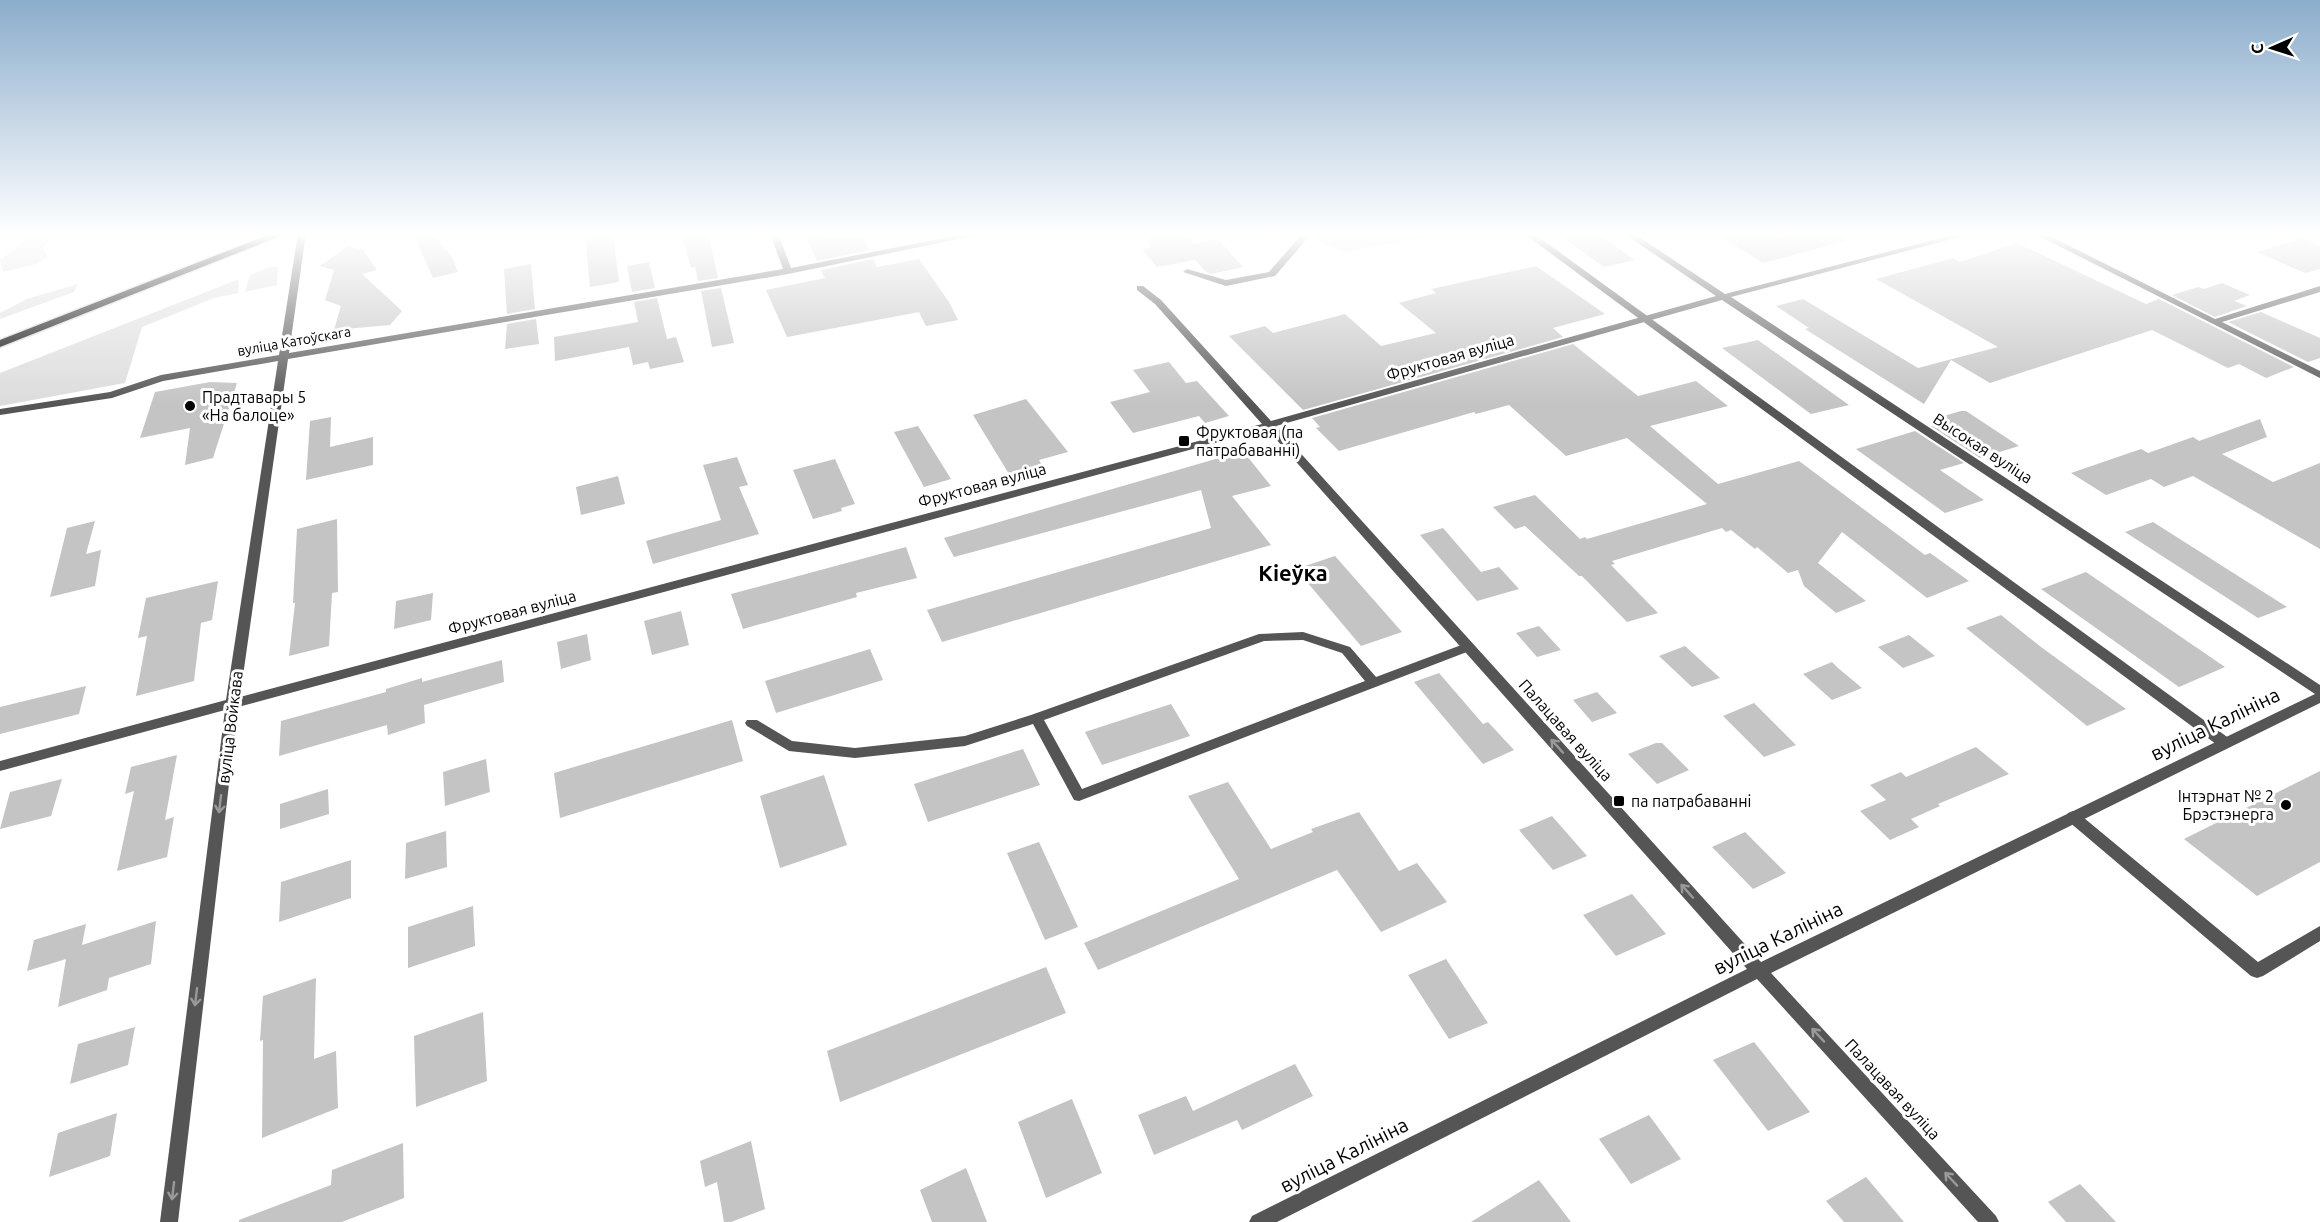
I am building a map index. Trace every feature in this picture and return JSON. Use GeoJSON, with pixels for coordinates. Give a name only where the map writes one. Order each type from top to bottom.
{"type":"FeatureCollection","features":[{"type":"Feature","properties":{"kind":"main road"},"geometry":{"type":"LineString","coordinates":[[0,344],[138,290]]}},
{"type":"Feature","properties":{"kind":"street","name":"вуліца Войкава"},"geometry":{"type":"LineString","coordinates":[[169,1222],[232,704],[293,290]]}},
{"type":"Feature","properties":{"kind":"street","name":"вуліца Катоўскага"},"geometry":{"type":"LineString","coordinates":[[0,412],[112,395],[161,378],[675,290]]}},
{"type":"Feature","properties":{"kind":"street","name":"Палацавая вуліца"},"geometry":{"type":"LineString","coordinates":[[1143,290],[1158,302],[1759,971],[1990,1222]]}},
{"type":"Feature","properties":{"kind":"street"},"geometry":{"type":"LineString","coordinates":[[1604,290],[2225,743]]}},
{"type":"Feature","properties":{"kind":"street","name":"Высокая вуліца"},"geometry":{"type":"LineString","coordinates":[[1713,290],[2320,691]]}},
{"type":"Feature","properties":{"kind":"street","name":"Фруктовая вуліца"},"geometry":{"type":"LineString","coordinates":[[0,766],[1269,425],[1750,290]]}},
{"type":"Feature","properties":{"kind":"street"},"geometry":{"type":"LineString","coordinates":[[2150,290],[2320,375]]}},
{"type":"Feature","properties":{"kind":"street"},"geometry":{"type":"LineString","coordinates":[[2214,322],[2314,290]]}},
{"type":"Feature","properties":{"kind":"street"},"geometry":{"type":"LineString","coordinates":[[752,723],[789,746],[855,753],[965,741],[1263,637],[1303,636],[1346,650],[1373,682]]}},
{"type":"Feature","properties":{"kind":"street"},"geometry":{"type":"LineString","coordinates":[[1036,718],[1079,796],[1468,647]]}},
{"type":"Feature","properties":{"kind":"street","name":"вуліца Калініна"},"geometry":{"type":"LineString","coordinates":[[1258,1222],[1759,971],[2320,697]]}},
{"type":"Feature","properties":{"kind":"street"},"geometry":{"type":"LineString","coordinates":[[2073,817],[2257,971],[2320,933]]}},
{"type":"Feature","properties":{"kind":"shaded area"},"geometry":{"type":"Polygon","coordinates":[[[58,290],[75,290],[0,319],[0,313],[27,299],[58,290]]]}},
{"type":"Feature","properties":{"kind":"shaded area"},"geometry":{"type":"Polygon","coordinates":[[[211,290],[238,290],[238,293],[214,298],[142,327],[125,383],[0,406],[0,373],[211,290]]]}},
{"type":"Feature","properties":{"kind":"building"},"geometry":{"type":"Polygon","coordinates":[[[328,290],[379,290],[402,311],[390,325],[334,330],[341,306],[325,300],[328,290]]]}},
{"type":"Feature","properties":{"kind":"building"},"geometry":{"type":"Polygon","coordinates":[[[505,290],[533,290],[535,309],[507,314],[505,290]]]}},
{"type":"Feature","properties":{"kind":"building"},"geometry":{"type":"Polygon","coordinates":[[[721,290],[734,343],[712,347],[701,291],[721,290]]]}},
{"type":"Feature","properties":{"kind":"building"},"geometry":{"type":"Polygon","coordinates":[[[766,290],[941,290],[958,320],[926,326],[919,312],[787,337],[766,290]]]}},
{"type":"Feature","properties":{"kind":"building"},"geometry":{"type":"Polygon","coordinates":[[[1432,290],[1571,290],[1605,314],[1553,328],[1563,337],[1303,410],[1229,336],[1265,326],[1273,333],[1345,314],[1381,346],[1436,333],[1399,303],[1436,293],[1432,290]]]}},
{"type":"Feature","properties":{"kind":"building"},"geometry":{"type":"Polygon","coordinates":[[[1896,290],[2116,290],[2146,304],[2159,299],[2294,367],[2266,378],[2239,364],[2228,368],[2152,330],[1990,383],[1951,360],[1924,404],[1805,329],[1809,328],[1776,306],[1803,299],[1918,368],[1998,347],[1896,290]]]}},
{"type":"Feature","properties":{"kind":"building"},"geometry":{"type":"Polygon","coordinates":[[[2188,290],[2238,290],[2250,295],[2234,301],[2247,306],[2215,317],[2172,295],[2188,290]]]}},
{"type":"Feature","properties":{"kind":"building"},"geometry":{"type":"Polygon","coordinates":[[[657,298],[667,339],[676,337],[684,362],[650,369],[648,362],[633,365],[629,347],[555,361],[554,337],[638,322],[634,302],[657,298]]]}},
{"type":"Feature","properties":{"kind":"building"},"geometry":{"type":"Polygon","coordinates":[[[2261,312],[2320,338],[2320,358],[2308,362],[2228,322],[2261,312]]]}},
{"type":"Feature","properties":{"kind":"building"},"geometry":{"type":"Polygon","coordinates":[[[536,319],[539,344],[505,349],[507,324],[536,319]]]}},
{"type":"Feature","properties":{"kind":"building"},"geometry":{"type":"Polygon","coordinates":[[[1758,340],[1849,405],[1811,414],[1722,348],[1758,340]]]}},
{"type":"Feature","properties":{"kind":"building"},"geometry":{"type":"Polygon","coordinates":[[[1573,344],[1638,396],[1696,381],[1728,406],[1650,426],[1718,484],[1799,461],[1925,555],[1930,553],[1969,581],[1927,598],[1842,532],[1818,563],[1866,601],[1836,613],[1804,586],[1798,570],[1788,573],[1757,547],[1755,549],[1731,530],[1726,532],[1722,528],[1612,561],[1615,564],[1611,565],[1658,613],[1627,622],[1582,576],[1579,576],[1525,526],[1515,529],[1493,507],[1535,495],[1580,539],[1585,537],[1587,539],[1707,504],[1627,438],[1566,456],[1509,405],[1476,414],[1474,412],[1339,451],[1316,428],[1320,427],[1312,418],[1573,344]]]}},
{"type":"Feature","properties":{"kind":"building"},"geometry":{"type":"Polygon","coordinates":[[[1169,362],[1186,383],[1197,381],[1229,416],[1205,423],[1199,416],[1133,433],[1110,402],[1150,392],[1133,370],[1169,362]]]}},
{"type":"Feature","properties":{"kind":"building","name":"Прадтавары 5 «На балоце»"},"geometry":{"type":"Polygon","coordinates":[[[210,382],[237,383],[213,458],[185,465],[190,428],[140,438],[155,392],[210,382]]]}},
{"type":"Feature","properties":{"kind":"building"},"geometry":{"type":"Polygon","coordinates":[[[1026,399],[1068,452],[1039,460],[1042,465],[1009,474],[973,415],[1026,399]]]}},
{"type":"Feature","properties":{"kind":"building"},"geometry":{"type":"Polygon","coordinates":[[[1966,411],[2019,446],[1980,458],[1931,426],[1939,424],[1933,419],[1966,411]]]}},
{"type":"Feature","properties":{"kind":"building"},"geometry":{"type":"Polygon","coordinates":[[[331,417],[330,447],[373,437],[373,465],[306,480],[310,421],[331,417]]]}},
{"type":"Feature","properties":{"kind":"building"},"geometry":{"type":"Polygon","coordinates":[[[2260,419],[2267,437],[2222,454],[2273,482],[2320,463],[2320,549],[2193,476],[2164,487],[2151,479],[2106,495],[2071,473],[2141,449],[2148,453],[2193,437],[2199,441],[2260,419]]]}},
{"type":"Feature","properties":{"kind":"building"},"geometry":{"type":"Polygon","coordinates":[[[918,426],[951,479],[924,487],[894,432],[918,426]]]}},
{"type":"Feature","properties":{"kind":"building"},"geometry":{"type":"Polygon","coordinates":[[[1915,431],[1964,463],[1940,470],[1984,500],[1945,513],[1856,449],[1915,431]]]}},
{"type":"Feature","properties":{"kind":"building"},"geometry":{"type":"Polygon","coordinates":[[[1243,451],[1271,486],[1232,496],[1271,545],[942,642],[927,610],[1211,528],[1201,490],[954,557],[944,538],[1243,451]]]}},
{"type":"Feature","properties":{"kind":"building"},"geometry":{"type":"Polygon","coordinates":[[[737,457],[748,485],[739,487],[759,534],[653,564],[646,541],[721,520],[703,465],[737,457]]]}},
{"type":"Feature","properties":{"kind":"building"},"geometry":{"type":"Polygon","coordinates":[[[835,459],[855,504],[841,508],[842,511],[813,519],[793,470],[835,459]]]}},
{"type":"Feature","properties":{"kind":"building"},"geometry":{"type":"Polygon","coordinates":[[[618,476],[625,504],[581,515],[576,487],[618,476]]]}},
{"type":"Feature","properties":{"kind":"building"},"geometry":{"type":"Polygon","coordinates":[[[337,519],[338,592],[332,593],[329,646],[289,656],[295,603],[293,603],[297,529],[337,519]]]}},
{"type":"Feature","properties":{"kind":"building"},"geometry":{"type":"Polygon","coordinates":[[[95,521],[86,554],[101,550],[95,586],[50,597],[67,528],[95,521]]]}},
{"type":"Feature","properties":{"kind":"building"},"geometry":{"type":"Polygon","coordinates":[[[2153,522],[2287,607],[2258,618],[2125,532],[2153,522]]]}},
{"type":"Feature","properties":{"kind":"building"},"geometry":{"type":"Polygon","coordinates":[[[1443,528],[1481,572],[1499,567],[1519,589],[1477,601],[1420,535],[1443,528]]]}},
{"type":"Feature","properties":{"kind":"building"},"geometry":{"type":"Polygon","coordinates":[[[906,547],[917,578],[856,593],[857,597],[743,629],[731,594],[906,547]]]}},
{"type":"Feature","properties":{"kind":"building"},"geometry":{"type":"Polygon","coordinates":[[[1335,556],[1402,632],[1361,646],[1296,569],[1335,556]]]}},
{"type":"Feature","properties":{"kind":"building"},"geometry":{"type":"Polygon","coordinates":[[[2086,572],[2225,667],[2179,687],[2041,589],[2086,572]]]}},
{"type":"Feature","properties":{"kind":"building"},"geometry":{"type":"Polygon","coordinates":[[[218,581],[212,620],[201,623],[194,681],[136,696],[147,636],[138,638],[146,598],[218,581]]]}},
{"type":"Feature","properties":{"kind":"building"},"geometry":{"type":"Polygon","coordinates":[[[433,593],[431,620],[394,629],[396,601],[433,593]]]}},
{"type":"Feature","properties":{"kind":"building"},"geometry":{"type":"Polygon","coordinates":[[[681,611],[689,645],[652,655],[644,621],[681,611]]]}},
{"type":"Feature","properties":{"kind":"building"},"geometry":{"type":"Polygon","coordinates":[[[2001,615],[2126,709],[2087,726],[1966,628],[2001,615]]]}},
{"type":"Feature","properties":{"kind":"building"},"geometry":{"type":"Polygon","coordinates":[[[1539,626],[1561,650],[1537,657],[1516,633],[1539,626]]]}},
{"type":"Feature","properties":{"kind":"building"},"geometry":{"type":"Polygon","coordinates":[[[587,634],[591,660],[561,669],[557,642],[587,634]]]}},
{"type":"Feature","properties":{"kind":"building"},"geometry":{"type":"Polygon","coordinates":[[[1909,635],[1935,656],[1903,668],[1878,647],[1909,635]]]}},
{"type":"Feature","properties":{"kind":"building"},"geometry":{"type":"Polygon","coordinates":[[[1685,646],[1720,678],[1692,687],[1659,656],[1685,646]]]}},
{"type":"Feature","properties":{"kind":"building"},"geometry":{"type":"Polygon","coordinates":[[[870,649],[883,680],[776,713],[765,681],[870,649]]]}},
{"type":"Feature","properties":{"kind":"building"},"geometry":{"type":"Polygon","coordinates":[[[502,660],[504,682],[424,705],[425,723],[388,735],[387,725],[279,756],[281,721],[386,692],[386,689],[422,678],[422,682],[502,660]]]}},
{"type":"Feature","properties":{"kind":"building"},"geometry":{"type":"Polygon","coordinates":[[[1832,662],[1862,688],[1832,700],[1803,674],[1832,662]]]}},
{"type":"Feature","properties":{"kind":"building"},"geometry":{"type":"Polygon","coordinates":[[[1439,673],[1483,724],[1488,722],[1514,750],[1483,764],[1414,682],[1439,673]]]}},
{"type":"Feature","properties":{"kind":"building"},"geometry":{"type":"Polygon","coordinates":[[[86,686],[79,714],[0,734],[0,707],[86,686]]]}},
{"type":"Feature","properties":{"kind":"building"},"geometry":{"type":"Polygon","coordinates":[[[1597,692],[1617,713],[1592,722],[1573,700],[1597,692]]]}},
{"type":"Feature","properties":{"kind":"building"},"geometry":{"type":"Polygon","coordinates":[[[1754,703],[1796,745],[1764,757],[1723,716],[1754,703]]]}},
{"type":"Feature","properties":{"kind":"building"},"geometry":{"type":"Polygon","coordinates":[[[1171,704],[1190,736],[1102,765],[1085,732],[1171,704]]]}},
{"type":"Feature","properties":{"kind":"building"},"geometry":{"type":"Polygon","coordinates":[[[732,720],[743,761],[560,818],[554,773],[732,720]]]}},
{"type":"Feature","properties":{"kind":"building"},"geometry":{"type":"Polygon","coordinates":[[[1656,743],[1662,743],[1689,770],[1657,784],[1628,754],[1656,743]]]}},
{"type":"Feature","properties":{"kind":"building"},"geometry":{"type":"Polygon","coordinates":[[[1976,747],[2009,774],[1938,804],[1940,806],[1911,819],[1919,827],[1890,840],[1860,811],[1886,800],[1870,785],[1901,772],[1906,777],[1976,747]]]}},
{"type":"Feature","properties":{"kind":"building"},"geometry":{"type":"Polygon","coordinates":[[[1023,749],[1040,785],[928,822],[914,784],[1023,749]]]}},
{"type":"Feature","properties":{"kind":"building"},"geometry":{"type":"Polygon","coordinates":[[[177,755],[165,820],[174,817],[167,857],[117,871],[134,791],[125,794],[131,767],[177,755]]]}},
{"type":"Feature","properties":{"kind":"building"},"geometry":{"type":"Polygon","coordinates":[[[486,759],[490,792],[445,806],[443,772],[486,759]]]}},
{"type":"Feature","properties":{"kind":"building","name":"Інтэрнат № 2 Брэстэнерга"},"geometry":{"type":"Polygon","coordinates":[[[2320,771],[2320,862],[2257,896],[2184,839],[2320,771]]]}},
{"type":"Feature","properties":{"kind":"building"},"geometry":{"type":"Polygon","coordinates":[[[824,775],[847,845],[780,868],[760,796],[824,775]]]}},
{"type":"Feature","properties":{"kind":"building"},"geometry":{"type":"Polygon","coordinates":[[[62,779],[51,816],[0,829],[10,792],[62,779]]]}},
{"type":"Feature","properties":{"kind":"building"},"geometry":{"type":"Polygon","coordinates":[[[1228,782],[1271,849],[1313,832],[1311,829],[1359,812],[1399,871],[1417,863],[1447,902],[1381,932],[1337,870],[1098,970],[1084,943],[1239,879],[1188,796],[1228,782]]]}},
{"type":"Feature","properties":{"kind":"building"},"geometry":{"type":"Polygon","coordinates":[[[328,789],[329,814],[280,829],[280,804],[328,789]]]}},
{"type":"Feature","properties":{"kind":"building"},"geometry":{"type":"Polygon","coordinates":[[[1552,816],[1587,856],[1553,870],[1519,830],[1552,816]]]}},
{"type":"Feature","properties":{"kind":"building"},"geometry":{"type":"Polygon","coordinates":[[[446,831],[447,867],[405,879],[406,843],[446,831]]]}},
{"type":"Feature","properties":{"kind":"building"},"geometry":{"type":"Polygon","coordinates":[[[1745,832],[1786,873],[1753,889],[1712,847],[1745,832]]]}},
{"type":"Feature","properties":{"kind":"building"},"geometry":{"type":"Polygon","coordinates":[[[1039,842],[1078,927],[1045,940],[1007,853],[1039,842]]]}},
{"type":"Feature","properties":{"kind":"building"},"geometry":{"type":"Polygon","coordinates":[[[351,860],[351,898],[279,922],[281,882],[351,860]]]}},
{"type":"Feature","properties":{"kind":"building"},"geometry":{"type":"Polygon","coordinates":[[[1632,894],[1666,934],[1616,956],[1583,915],[1632,894]]]}},
{"type":"Feature","properties":{"kind":"building"},"geometry":{"type":"Polygon","coordinates":[[[473,906],[475,946],[408,968],[408,927],[473,906]]]}},
{"type":"Feature","properties":{"kind":"building"},"geometry":{"type":"Polygon","coordinates":[[[156,921],[151,964],[109,978],[107,990],[58,1007],[66,959],[27,971],[34,940],[86,924],[82,945],[156,921]]]}},
{"type":"Feature","properties":{"kind":"building"},"geometry":{"type":"Polygon","coordinates":[[[1446,959],[1488,1023],[1449,1039],[1408,975],[1446,959]]]}},
{"type":"Feature","properties":{"kind":"building"},"geometry":{"type":"Polygon","coordinates":[[[1046,967],[1066,1013],[840,1102],[827,1051],[1046,967]]]}},
{"type":"Feature","properties":{"kind":"building"},"geometry":{"type":"Polygon","coordinates":[[[316,978],[314,1059],[336,1051],[338,1108],[262,1138],[263,1040],[260,1041],[263,996],[316,978]]]}},
{"type":"Feature","properties":{"kind":"building"},"geometry":{"type":"Polygon","coordinates":[[[483,1012],[487,1081],[416,1107],[414,1036],[483,1012]]]}},
{"type":"Feature","properties":{"kind":"building"},"geometry":{"type":"Polygon","coordinates":[[[135,1027],[128,1065],[70,1084],[78,1044],[135,1027]]]}},
{"type":"Feature","properties":{"kind":"building"},"geometry":{"type":"Polygon","coordinates":[[[1754,1042],[1810,1112],[1768,1131],[1713,1060],[1754,1042]]]}},
{"type":"Feature","properties":{"kind":"building"},"geometry":{"type":"Polygon","coordinates":[[[1295,1064],[1313,1096],[1242,1130],[1237,1120],[1154,1155],[1138,1115],[1186,1096],[1193,1111],[1295,1064]]]}},
{"type":"Feature","properties":{"kind":"building"},"geometry":{"type":"Polygon","coordinates":[[[1072,1099],[1102,1173],[1046,1198],[1018,1122],[1072,1099]]]}},
{"type":"Feature","properties":{"kind":"building"},"geometry":{"type":"Polygon","coordinates":[[[117,1113],[110,1156],[49,1177],[58,1133],[117,1113]]]}},
{"type":"Feature","properties":{"kind":"building"},"geometry":{"type":"Polygon","coordinates":[[[1649,1115],[1681,1159],[1631,1184],[1599,1139],[1649,1115]]]}},
{"type":"Feature","properties":{"kind":"building"},"geometry":{"type":"Polygon","coordinates":[[[751,1141],[765,1209],[731,1222],[724,1222],[717,1182],[705,1187],[700,1161],[751,1141]]]}},
{"type":"Feature","properties":{"kind":"building"},"geometry":{"type":"Polygon","coordinates":[[[403,1143],[404,1198],[342,1222],[239,1222],[239,1220],[331,1185],[332,1170],[403,1143]]]}},
{"type":"Feature","properties":{"kind":"building"},"geometry":{"type":"Polygon","coordinates":[[[966,1168],[987,1222],[932,1222],[920,1190],[966,1168]]]}},
{"type":"Feature","properties":{"kind":"building"},"geometry":{"type":"Polygon","coordinates":[[[1866,1177],[1904,1222],[1844,1222],[1826,1201],[1866,1177]]]}},
{"type":"Feature","properties":{"kind":"building"},"geometry":{"type":"Polygon","coordinates":[[[1539,1180],[1571,1222],[1471,1222],[1539,1180]]]}},
{"type":"Feature","properties":{"kind":"building"},"geometry":{"type":"Polygon","coordinates":[[[2080,1184],[2116,1222],[2066,1222],[2048,1202],[2080,1184]]]}},
{"type":"Feature","properties":{"kind":"place","name":"Прадтавары 5 «На балоце»"},"geometry":{"type":"Point","coordinates":[190,406]}},
{"type":"Feature","properties":{"kind":"place","name":"Фруктовая (па патрабаванні)"},"geometry":{"type":"Point","coordinates":[1184,441]}},
{"type":"Feature","properties":{"kind":"place","name":"па патрабаванні"},"geometry":{"type":"Point","coordinates":[1619,801]}},
{"type":"Feature","properties":{"kind":"place","name":"Інтэрнат № 2 Брэстэнерга"},"geometry":{"type":"Point","coordinates":[2286,805]}},
{"type":"Feature","properties":{"kind":"district","name":"Кіеўка"},"geometry":{"type":"Point","coordinates":[1293,573]}}]}
